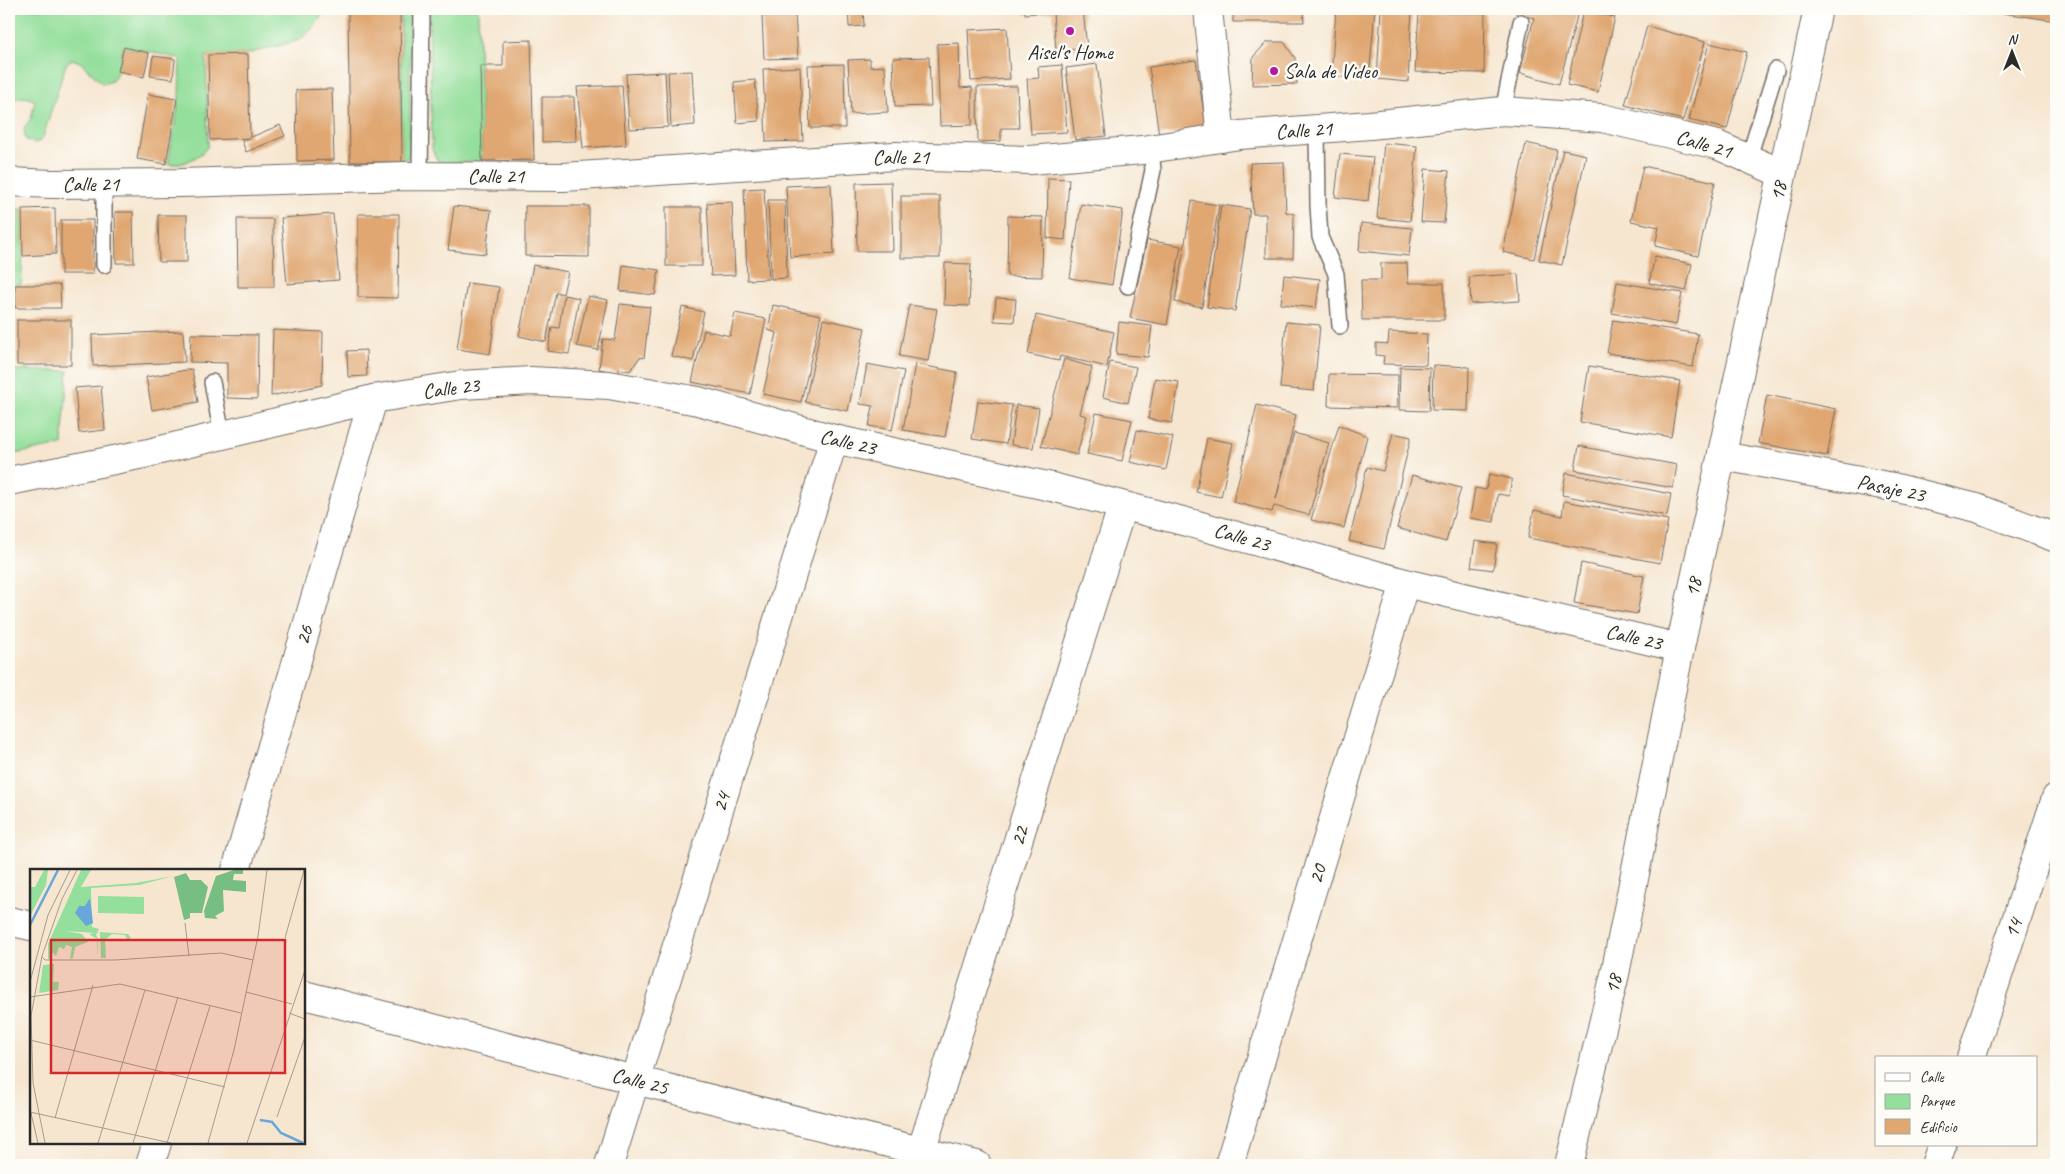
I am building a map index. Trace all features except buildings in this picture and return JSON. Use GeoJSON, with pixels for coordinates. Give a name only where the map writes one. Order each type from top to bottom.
{"type":"FeatureCollection","features":[{"type":"Feature","properties":{"kind":"street"},"geometry":{"type":"LineString","coordinates":[[1208,9],[1222,138]]}},
{"type":"Feature","properties":{"kind":"street","name":"18"},"geometry":{"type":"LineString","coordinates":[[1569,1165],[1616,974],[1680,648],[1818,9]]}},
{"type":"Feature","properties":{"kind":"street","name":"Calle 21"},"geometry":{"type":"LineString","coordinates":[[9,182],[104,184],[420,176],[563,177],[894,156],[1031,160],[1150,149],[1222,138],[1503,111],[1602,118],[1717,144],[1782,173]]}},
{"type":"Feature","properties":{"kind":"street","name":"Calle 23"},"geometry":{"type":"LineString","coordinates":[[9,481],[144,454],[373,399],[461,385],[531,381],[609,385],[698,400],[834,439],[1038,484],[1194,524],[1405,583],[1680,648]]}},
{"type":"Feature","properties":{"kind":"street","name":"26"},"geometry":{"type":"LineString","coordinates":[[236,869],[373,399]]}},
{"type":"Feature","properties":{"kind":"street","name":"24"},"geometry":{"type":"LineString","coordinates":[[609,1165],[834,439]]}},
{"type":"Feature","properties":{"kind":"street","name":"Pasaje 23"},"geometry":{"type":"LineString","coordinates":[[1722,456],[1893,487],[1977,508],[2056,538]]}},
{"type":"Feature","properties":{"kind":"street","name":"22"},"geometry":{"type":"LineString","coordinates":[[919,1158],[1122,507]]}},
{"type":"Feature","properties":{"kind":"street","name":"20"},"geometry":{"type":"LineString","coordinates":[[1229,1165],[1405,583]]}},
{"type":"Feature","properties":{"kind":"street","name":"14"},"geometry":{"type":"LineString","coordinates":[[1972,1056],[2056,798]]}},
{"type":"Feature","properties":{"kind":"street"},"geometry":{"type":"LineString","coordinates":[[9,921],[30,926]]}},
{"type":"Feature","properties":{"kind":"street","name":"Calle 25"},"geometry":{"type":"LineString","coordinates":[[305,995],[635,1080],[919,1158],[977,1165]]}},
{"type":"Feature","properties":{"kind":"street"},"geometry":{"type":"LineString","coordinates":[[150,1165],[157,1144]]}},
{"type":"Feature","properties":{"kind":"street"},"geometry":{"type":"LineString","coordinates":[[1935,1165],[1942,1146]]}},
{"type":"Feature","properties":{"kind":"lane"},"geometry":{"type":"LineString","coordinates":[[420,176],[422,9]]}},
{"type":"Feature","properties":{"kind":"lane"},"geometry":{"type":"LineString","coordinates":[[1503,111],[1521,22]]}},
{"type":"Feature","properties":{"kind":"lane"},"geometry":{"type":"LineString","coordinates":[[1749,157],[1776,70]]}},
{"type":"Feature","properties":{"kind":"lane"},"geometry":{"type":"LineString","coordinates":[[1317,130],[1320,237],[1336,274],[1340,326]]}},
{"type":"Feature","properties":{"kind":"lane"},"geometry":{"type":"LineString","coordinates":[[1128,286],[1153,170],[1150,149]]}},
{"type":"Feature","properties":{"kind":"lane"},"geometry":{"type":"LineString","coordinates":[[104,184],[104,265]]}},
{"type":"Feature","properties":{"kind":"lane"},"geometry":{"type":"LineString","coordinates":[[212,382],[222,435]]}},
{"type":"Feature","properties":{"kind":"green space"},"geometry":{"type":"Polygon","coordinates":[[[9,9],[324,9],[314,27],[300,40],[247,54],[206,56],[208,146],[190,160],[179,164],[168,164],[179,99],[180,58],[123,47],[119,69],[112,81],[103,84],[80,62],[72,59],[66,64],[42,140],[35,143],[26,140],[24,128],[31,118],[35,101],[22,97],[9,101],[9,9]]]}},
{"type":"Feature","properties":{"kind":"green space"},"geometry":{"type":"Polygon","coordinates":[[[401,9],[410,9],[410,152],[407,159],[402,162],[401,9]]]}},
{"type":"Feature","properties":{"kind":"green space"},"geometry":{"type":"Polygon","coordinates":[[[429,9],[478,9],[482,161],[444,163],[437,160],[432,149],[429,9]]]}},
{"type":"Feature","properties":{"kind":"green space"},"geometry":{"type":"Polygon","coordinates":[[[9,208],[22,209],[23,256],[21,284],[15,285],[13,370],[68,371],[62,445],[9,455],[9,208]]]}},
{"type":"Feature","properties":{"kind":"place","name":"Aisel's Home"},"geometry":{"type":"Point","coordinates":[1070,31]}},
{"type":"Feature","properties":{"kind":"place","name":"Sala de Video"},"geometry":{"type":"Point","coordinates":[1274,71]}}]}
